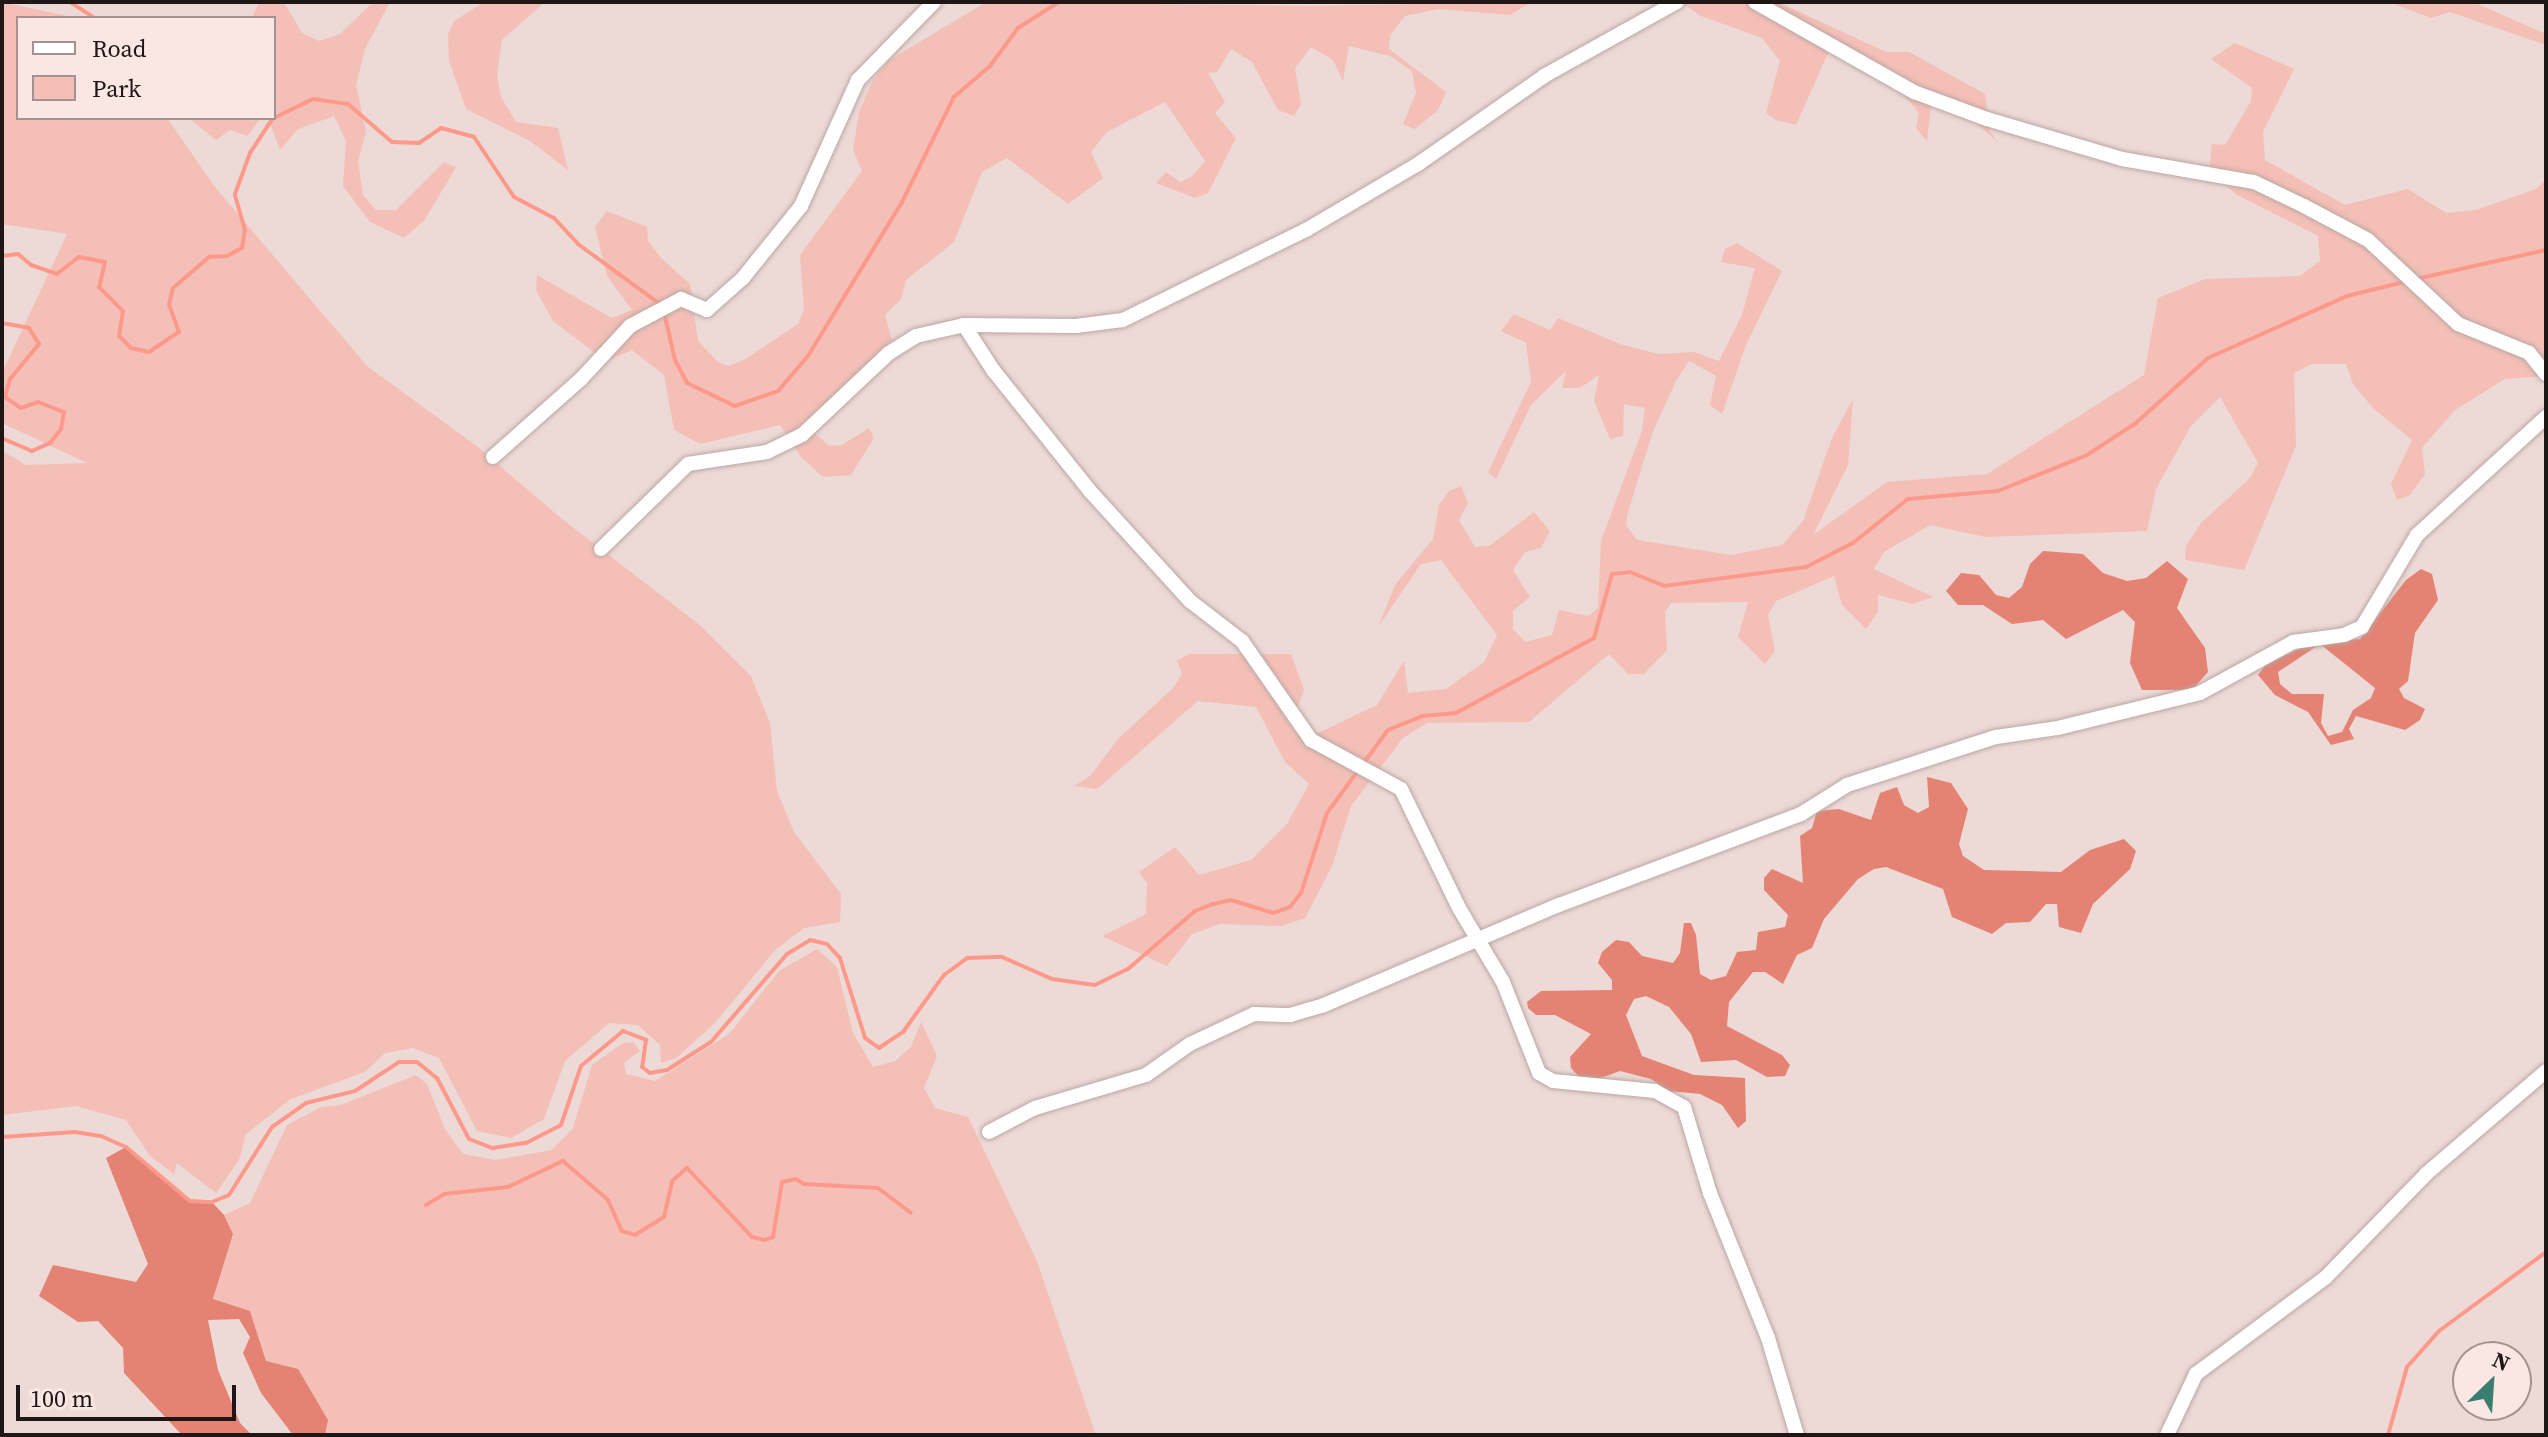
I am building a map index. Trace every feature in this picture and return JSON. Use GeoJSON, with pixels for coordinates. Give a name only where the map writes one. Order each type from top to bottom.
{"type":"FeatureCollection","features":[{"type":"Feature","properties":{"kind":"street"},"geometry":{"type":"LineString","coordinates":[[493,457],[581,379],[630,326],[681,299],[707,310],[743,278],[801,206],[858,80],[934,2]]}},
{"type":"Feature","properties":{"kind":"street"},"geometry":{"type":"LineString","coordinates":[[601,549],[688,464],[767,452],[802,435],[889,353],[916,336],[964,325],[1076,326],[1123,320],[1306,230],[1418,164],[1544,76],[1677,2]]}},
{"type":"Feature","properties":{"kind":"street"},"geometry":{"type":"LineString","coordinates":[[1755,2],[1914,92],[1987,119],[2135,162],[2254,182],[2368,240],[2458,324],[2529,353],[2546,374]]}},
{"type":"Feature","properties":{"kind":"street"},"geometry":{"type":"LineString","coordinates":[[964,325],[993,370],[1089,490],[1190,601],[1242,641],[1311,740],[1401,789],[1478,940],[1503,982],[1539,1073],[1553,1081],[1655,1091],[1684,1107],[1710,1193],[1768,1338],[1797,1435]]}},
{"type":"Feature","properties":{"kind":"street"},"geometry":{"type":"LineString","coordinates":[[989,1132],[1035,1108],[1146,1075],[1190,1044],[1254,1014],[1290,1015],[1324,1005],[1478,940],[1801,814],[1847,785],[1996,737],[2058,728],[2200,693],[2293,642],[2344,635],[2362,627],[2417,535],[2546,417]]}},
{"type":"Feature","properties":{"kind":"street"},"geometry":{"type":"LineString","coordinates":[[2167,1435],[2196,1374],[2325,1278],[2426,1174],[2546,1071]]}},
{"type":"Feature","properties":{"kind":"green space"},"geometry":{"type":"Polygon","coordinates":[[[2,2],[68,16],[16,16],[16,120],[168,120],[215,187],[367,366],[478,447],[562,519],[701,626],[751,676],[770,723],[777,791],[794,832],[841,894],[840,922],[804,928],[775,950],[715,1023],[676,1058],[661,1063],[660,1045],[638,1025],[609,1023],[565,1061],[544,1119],[511,1138],[477,1131],[439,1058],[413,1048],[385,1053],[365,1072],[291,1099],[246,1134],[239,1160],[216,1193],[177,1163],[174,1174],[150,1156],[126,1120],[76,1106],[2,1115],[2,451],[26,465],[87,463],[2,423],[2,373],[67,234],[81,236],[2,224],[2,2]]]}},
{"type":"Feature","properties":{"kind":"green space"},"geometry":{"type":"Polygon","coordinates":[[[259,2],[285,4],[302,33],[319,41],[340,34],[373,2],[390,2],[365,49],[356,85],[366,132],[358,161],[363,195],[376,210],[396,210],[444,162],[456,167],[424,221],[404,238],[370,222],[343,186],[346,141],[334,116],[298,129],[280,150],[269,120],[276,120],[276,16],[253,16],[259,2]]]}},
{"type":"Feature","properties":{"kind":"green space"},"geometry":{"type":"Polygon","coordinates":[[[484,2],[545,2],[502,40],[497,75],[501,97],[516,122],[558,128],[568,170],[530,141],[466,109],[449,61],[448,34],[454,21],[484,2]]]}},
{"type":"Feature","properties":{"kind":"green space"},"geometry":{"type":"Polygon","coordinates":[[[986,2],[1311,6],[1532,2],[1510,15],[1438,9],[1405,16],[1390,35],[1389,49],[1446,92],[1438,110],[1415,129],[1403,124],[1416,93],[1412,71],[1390,56],[1349,46],[1343,81],[1333,60],[1311,47],[1295,68],[1301,104],[1294,116],[1278,110],[1252,62],[1231,49],[1217,72],[1208,73],[1225,102],[1215,113],[1236,138],[1208,193],[1195,198],[1156,183],[1166,172],[1180,182],[1191,177],[1205,161],[1165,102],[1107,132],[1091,152],[1103,178],[1068,204],[1007,158],[982,172],[954,242],[906,280],[901,299],[885,315],[892,340],[807,426],[829,446],[842,445],[869,428],[874,438],[851,475],[823,477],[801,457],[780,425],[700,444],[674,430],[664,375],[632,350],[611,359],[594,352],[553,321],[536,290],[537,275],[612,318],[632,310],[607,276],[595,227],[607,211],[647,227],[648,241],[662,259],[690,284],[698,341],[718,362],[728,366],[744,360],[798,324],[804,309],[800,255],[862,171],[853,150],[859,112],[872,82],[888,61],[986,2]]]}},
{"type":"Feature","properties":{"kind":"green space"},"geometry":{"type":"Polygon","coordinates":[[[1681,2],[1778,2],[1886,52],[1909,52],[1985,94],[1990,132],[1999,143],[1968,116],[1931,106],[1927,141],[1916,128],[1919,113],[1899,89],[1829,51],[1796,125],[1776,120],[1766,113],[1780,61],[1762,38],[1701,16],[1681,2]]]}},
{"type":"Feature","properties":{"kind":"green space"},"geometry":{"type":"Polygon","coordinates":[[[2389,2],[2473,2],[2546,34],[2546,45],[2450,12],[2431,18],[2389,2]]]}},
{"type":"Feature","properties":{"kind":"green space"},"geometry":{"type":"Polygon","coordinates":[[[2235,43],[2294,69],[2263,132],[2265,160],[2345,205],[2408,189],[2446,213],[2476,210],[2536,189],[2546,179],[2546,376],[2505,379],[2455,410],[2422,448],[2425,474],[2410,495],[2397,500],[2391,484],[2412,440],[2374,409],[2353,384],[2346,364],[2312,364],[2294,373],[2296,446],[2244,570],[2185,560],[2186,546],[2201,523],[2250,478],[2258,463],[2220,397],[2191,426],[2156,489],[2147,531],[1985,537],[1930,525],[1884,552],[1874,569],[1933,597],[1913,604],[1878,595],[1878,612],[1866,629],[1842,605],[1834,576],[1776,601],[1768,615],[1775,651],[1765,664],[1738,637],[1748,602],[1671,603],[1665,612],[1667,650],[1644,674],[1628,674],[1609,654],[1529,722],[1427,723],[1403,738],[1351,806],[1332,866],[1305,918],[1281,926],[1220,924],[1192,934],[1167,966],[1102,936],[1146,914],[1147,883],[1139,872],[1175,847],[1199,875],[1251,860],[1287,824],[1309,784],[1285,762],[1256,707],[1198,701],[1097,789],[1074,786],[1090,776],[1118,739],[1174,687],[1182,674],[1177,661],[1189,654],[1291,654],[1304,690],[1293,720],[1318,733],[1377,705],[1404,661],[1408,693],[1446,689],[1484,662],[1497,635],[1441,560],[1421,564],[1378,627],[1395,585],[1433,539],[1439,505],[1449,491],[1461,486],[1468,503],[1459,520],[1475,547],[1489,546],[1534,512],[1550,531],[1541,548],[1525,552],[1513,570],[1530,597],[1513,611],[1513,629],[1525,642],[1552,635],[1559,610],[1588,616],[1598,608],[1601,541],[1642,431],[1645,408],[1624,404],[1623,436],[1610,439],[1594,401],[1599,375],[1580,388],[1562,388],[1566,371],[1531,405],[1496,479],[1488,472],[1531,382],[1526,343],[1501,331],[1514,314],[1550,330],[1558,318],[1623,345],[1658,354],[1694,352],[1719,361],[1742,315],[1755,268],[1721,262],[1725,249],[1737,243],[1782,271],[1746,345],[1722,414],[1710,405],[1716,376],[1689,361],[1676,381],[1653,431],[1628,512],[1626,525],[1637,540],[1731,555],[1782,545],[1803,521],[1832,438],[1853,399],[1848,465],[1813,535],[1887,482],[1987,474],[2144,375],[2158,298],[2205,279],[2300,276],[2320,261],[2318,236],[2237,195],[2209,171],[2212,144],[2225,145],[2251,101],[2252,88],[2211,59],[2235,43]]]}},
{"type":"Feature","properties":{"kind":"green space"},"geometry":{"type":"Polygon","coordinates":[[[191,120],[259,120],[247,136],[230,130],[216,140],[191,120]]]}},
{"type":"Feature","properties":{"kind":"green space"},"geometry":{"type":"Polygon","coordinates":[[[817,949],[837,967],[853,1033],[873,1067],[895,1061],[911,1047],[921,1022],[937,1056],[924,1088],[935,1108],[968,1117],[1037,1261],[1096,1435],[325,1435],[328,1420],[266,1361],[250,1311],[213,1300],[233,1234],[224,1215],[250,1203],[287,1125],[321,1107],[341,1105],[416,1075],[427,1084],[445,1129],[463,1154],[495,1160],[552,1150],[573,1128],[592,1065],[623,1043],[633,1042],[640,1051],[624,1063],[626,1074],[655,1081],[729,1034],[779,971],[817,949]]]}},
{"type":"Feature","properties":{"kind":"shaded area"},"geometry":{"type":"Polygon","coordinates":[[[2043,551],[2083,554],[2103,573],[2127,581],[2146,578],[2167,561],[2188,579],[2177,608],[2205,648],[2208,672],[2192,690],[2142,690],[2130,663],[2135,622],[2123,610],[2066,639],[2043,620],[2012,624],[1983,605],[1958,605],[1946,591],[1961,573],[1979,575],[1996,595],[2009,598],[2022,587],[2030,564],[2043,551]]]}},
{"type":"Feature","properties":{"kind":"shaded area"},"geometry":{"type":"Polygon","coordinates":[[[2421,569],[2432,574],[2438,600],[2415,633],[2408,681],[2399,689],[2404,698],[2425,709],[2420,720],[2405,730],[2356,716],[2349,729],[2354,739],[2331,745],[2308,712],[2275,695],[2258,675],[2266,664],[2312,643],[2360,639],[2406,580],[2421,569]],[[2320,644],[2278,672],[2280,684],[2292,694],[2324,694],[2321,723],[2328,736],[2342,732],[2353,710],[2371,698],[2375,688],[2320,644]]]}},
{"type":"Feature","properties":{"kind":"shaded area"},"geometry":{"type":"Polygon","coordinates":[[[1927,777],[1951,783],[1968,809],[1959,844],[1963,856],[1984,870],[2061,872],[2090,850],[2124,839],[2136,851],[2130,869],[2093,904],[2081,933],[2059,927],[2057,904],[2046,904],[2030,922],[2006,923],[1992,934],[1952,917],[1943,889],[1886,867],[1874,869],[1858,879],[1824,919],[1812,948],[1797,955],[1783,984],[1765,972],[1753,972],[1729,1002],[1727,1026],[1782,1055],[1790,1065],[1785,1076],[1767,1077],[1736,1060],[1701,1062],[1691,1034],[1669,1007],[1646,996],[1634,999],[1626,1015],[1642,1056],[1694,1075],[1745,1078],[1746,1121],[1738,1128],[1722,1105],[1700,1094],[1669,1091],[1651,1079],[1620,1071],[1598,1079],[1579,1077],[1571,1068],[1570,1057],[1591,1034],[1555,1015],[1536,1015],[1528,1008],[1527,1002],[1541,991],[1612,990],[1612,980],[1598,963],[1602,952],[1616,940],[1629,942],[1642,956],[1673,963],[1680,953],[1684,923],[1691,923],[1696,935],[1700,974],[1711,980],[1726,976],[1737,952],[1756,950],[1758,932],[1785,927],[1788,915],[1764,890],[1764,878],[1772,869],[1803,883],[1800,836],[1812,828],[1817,811],[1839,809],[1871,820],[1880,793],[1897,787],[1904,805],[1918,813],[1929,807],[1927,777]]]}},
{"type":"Feature","properties":{"kind":"shaded area"},"geometry":{"type":"Polygon","coordinates":[[[126,1147],[189,1201],[212,1202],[224,1215],[233,1234],[213,1299],[250,1311],[266,1361],[298,1369],[328,1420],[325,1435],[293,1435],[261,1393],[243,1353],[250,1337],[239,1319],[208,1320],[218,1370],[240,1423],[252,1435],[182,1435],[124,1373],[123,1348],[98,1321],[78,1322],[39,1296],[53,1265],[136,1282],[148,1264],[106,1158],[126,1147]]]}},
{"type":"Feature","properties":{"kind":"waterway"},"geometry":{"type":"LineString","coordinates":[[70,2],[92,16]]}},
{"type":"Feature","properties":{"kind":"waterway"},"geometry":{"type":"LineString","coordinates":[[664,312],[675,360],[687,383],[735,406],[778,391],[808,356],[902,202],[954,97],[990,66],[1018,28],[1059,2]]}},
{"type":"Feature","properties":{"kind":"waterway"},"geometry":{"type":"LineString","coordinates":[[276,117],[313,99],[348,104],[392,142],[419,143],[441,128],[474,137],[514,197],[554,218],[578,244],[661,305]]}},
{"type":"Feature","properties":{"kind":"waterway"},"geometry":{"type":"LineString","coordinates":[[2,256],[18,254],[31,265],[57,274],[79,257],[105,262],[99,287],[123,311],[119,336],[131,348],[149,352],[179,332],[169,305],[173,288],[209,257],[227,256],[242,248],[245,230],[235,194],[250,153],[272,120]]}},
{"type":"Feature","properties":{"kind":"waterway"},"geometry":{"type":"LineString","coordinates":[[2416,279],[2546,250]]}},
{"type":"Feature","properties":{"kind":"waterway"},"geometry":{"type":"LineString","coordinates":[[2,1137],[75,1132],[101,1136],[126,1147],[190,1201],[212,1202],[229,1195],[272,1127],[306,1103],[355,1091],[399,1062],[417,1062],[437,1078],[469,1139],[493,1148],[526,1143],[561,1125],[581,1066],[623,1031],[646,1040],[642,1067],[650,1073],[667,1070],[711,1042],[787,954],[810,940],[827,944],[840,958],[865,1038],[879,1048],[903,1032],[944,975],[967,958],[1002,957],[1052,979],[1095,985],[1128,969],[1195,911],[1231,900],[1273,913],[1290,907],[1301,893],[1327,813],[1388,730],[1422,716],[1456,713],[1594,638],[1612,574],[1630,572],[1664,586],[1806,567],[1853,543],[1908,499],[1998,491],[2087,455],[2136,423],[2208,358],[2347,296],[2408,281]]}},
{"type":"Feature","properties":{"kind":"waterway"},"geometry":{"type":"LineString","coordinates":[[2,323],[29,328],[39,344],[10,379],[5,397],[21,408],[38,402],[64,412],[61,429],[50,443],[32,451],[2,438]]}},
{"type":"Feature","properties":{"kind":"waterway"},"geometry":{"type":"LineString","coordinates":[[426,1205],[444,1194],[508,1187],[563,1161],[608,1200],[622,1231],[635,1235],[664,1217],[672,1181],[687,1168],[752,1237],[765,1240],[773,1237],[782,1182],[796,1179],[804,1184],[878,1188],[911,1213]]}},
{"type":"Feature","properties":{"kind":"waterway"},"geometry":{"type":"LineString","coordinates":[[2388,1435],[2407,1367],[2439,1331],[2546,1252]]}}]}
